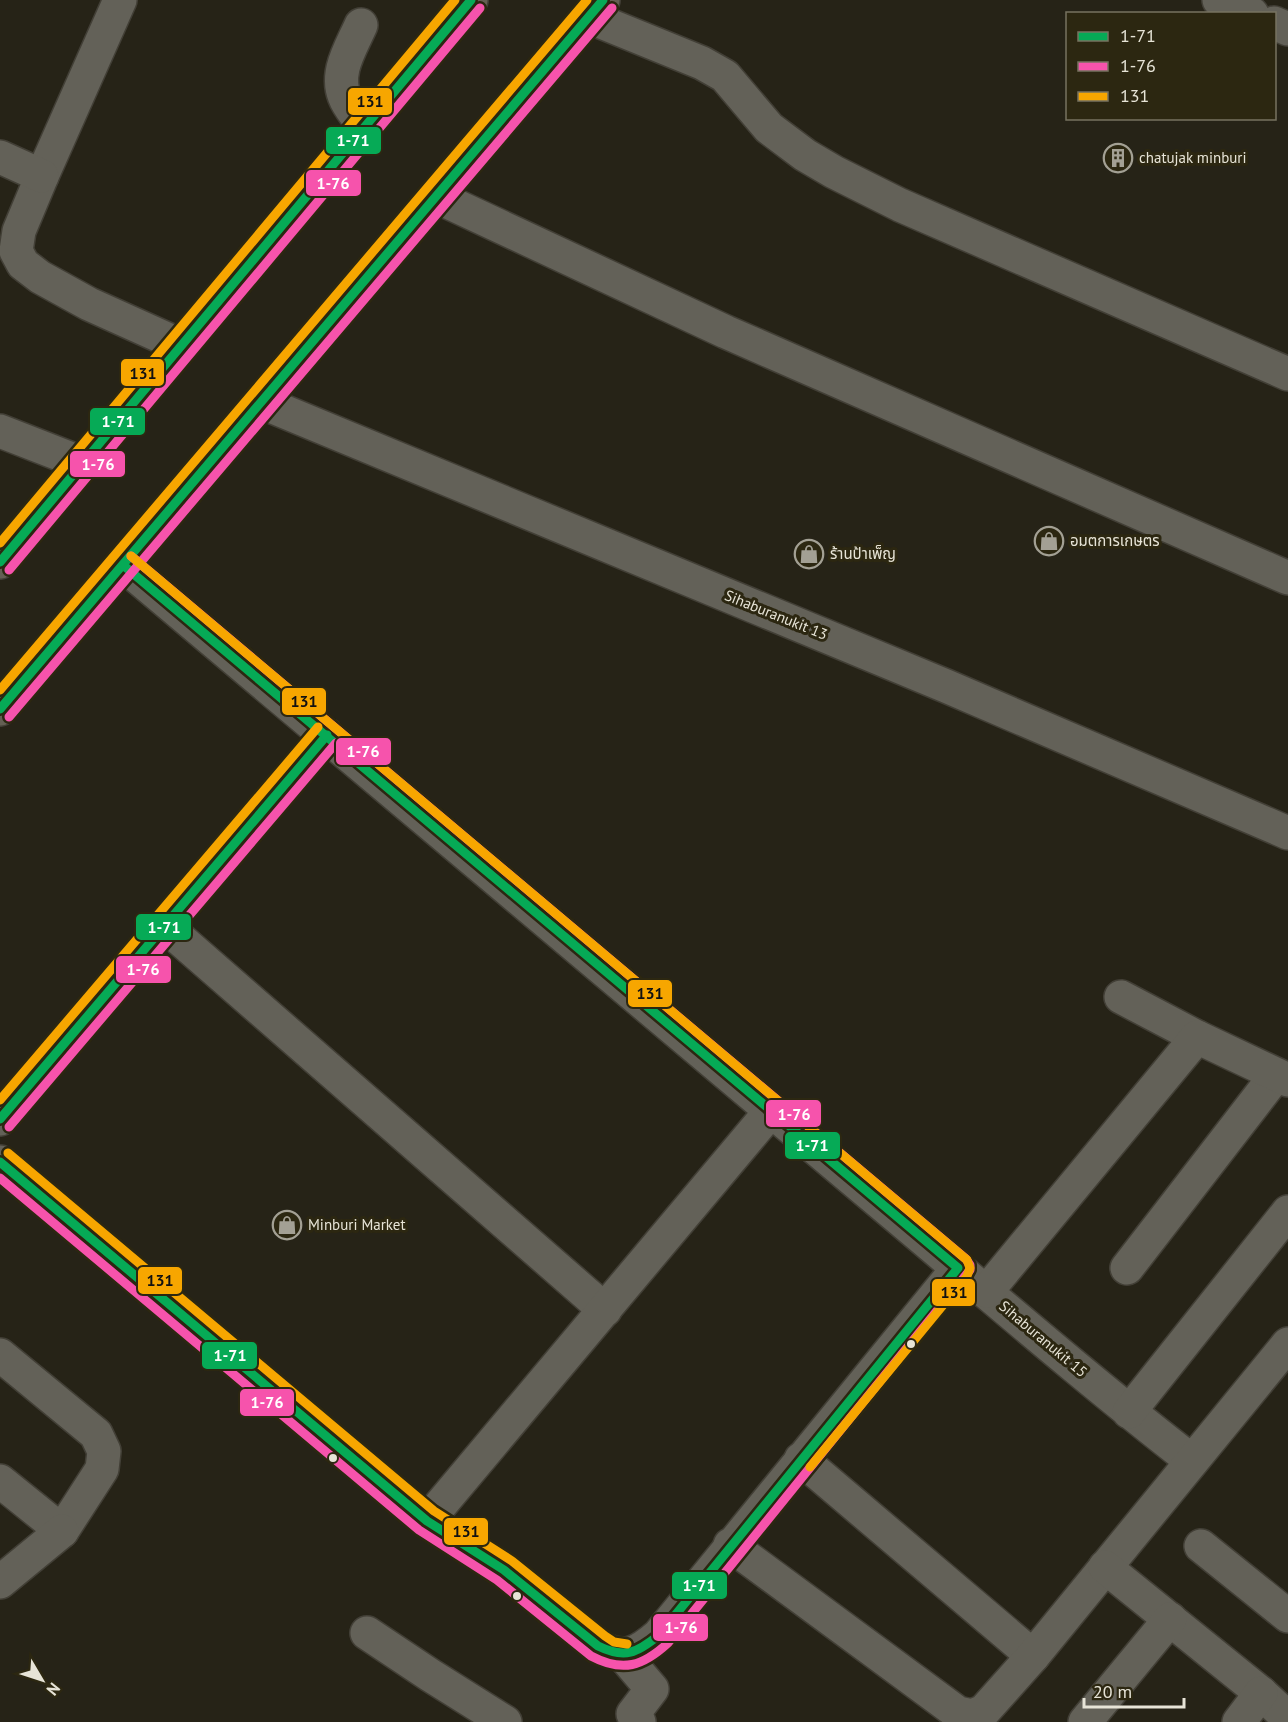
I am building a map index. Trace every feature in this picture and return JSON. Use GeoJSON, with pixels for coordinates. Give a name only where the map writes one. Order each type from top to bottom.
{"type":"FeatureCollection","features":[{"type":"Feature","properties":{"kind":"main road"},"geometry":{"type":"LineString","coordinates":[[0,562],[471,0]]}},
{"type":"Feature","properties":{"kind":"main road"},"geometry":{"type":"LineString","coordinates":[[0,709],[596,8]]}},
{"type":"Feature","properties":{"kind":"street"},"geometry":{"type":"LineString","coordinates":[[120,0],[42,176],[20,231],[16,251],[23,264],[40,277],[90,304],[180,345]]}},
{"type":"Feature","properties":{"kind":"street"},"geometry":{"type":"LineString","coordinates":[[1219,0],[1247,12]]}},
{"type":"Feature","properties":{"kind":"street"},"geometry":{"type":"LineString","coordinates":[[596,8],[725,76],[769,128],[805,155],[834,172],[900,205],[1288,374]]}},
{"type":"Feature","properties":{"kind":"street"},"geometry":{"type":"LineString","coordinates":[[361,25],[341,69],[341,85],[346,100],[365,128]]}},
{"type":"Feature","properties":{"kind":"street"},"geometry":{"type":"LineString","coordinates":[[0,158],[42,176]]}},
{"type":"Feature","properties":{"kind":"street"},"geometry":{"type":"LineString","coordinates":[[435,196],[726,332],[1288,578]]}},
{"type":"Feature","properties":{"kind":"street","name":"Sihaburanukit 13"},"geometry":{"type":"LineString","coordinates":[[261,402],[946,686],[1288,833]]}},
{"type":"Feature","properties":{"kind":"street"},"geometry":{"type":"LineString","coordinates":[[0,431],[82,463]]}},
{"type":"Feature","properties":{"kind":"street","name":"Sihaburanukit 15"},"geometry":{"type":"LineString","coordinates":[[123,565],[327,735],[770,1112],[1129,1412],[1192,1461]]}},
{"type":"Feature","properties":{"kind":"street"},"geometry":{"type":"LineString","coordinates":[[0,1119],[327,735]]}},
{"type":"Feature","properties":{"kind":"street"},"geometry":{"type":"LineString","coordinates":[[165,926],[604,1310]]}},
{"type":"Feature","properties":{"kind":"street"},"geometry":{"type":"LineString","coordinates":[[1121,996],[1197,1037],[1282,1077],[1127,1268]]}},
{"type":"Feature","properties":{"kind":"street"},"geometry":{"type":"LineString","coordinates":[[987,1291],[1197,1037]]}},
{"type":"Feature","properties":{"kind":"street"},"geometry":{"type":"LineString","coordinates":[[427,1521],[770,1112]]}},
{"type":"Feature","properties":{"kind":"street"},"geometry":{"type":"LineString","coordinates":[[0,1162],[427,1521],[504,1570],[598,1646],[610,1653],[624,1656],[652,1689],[633,1714],[639,1722]]}},
{"type":"Feature","properties":{"kind":"street"},"geometry":{"type":"LineString","coordinates":[[1129,1412],[1288,1212]]}},
{"type":"Feature","properties":{"kind":"street"},"geometry":{"type":"LineString","coordinates":[[624,1656],[649,1644],[658,1635],[958,1268]]}},
{"type":"Feature","properties":{"kind":"street"},"geometry":{"type":"LineString","coordinates":[[730,1545],[958,1713],[972,1716],[984,1710],[1033,1656],[1288,1344]]}},
{"type":"Feature","properties":{"kind":"street"},"geometry":{"type":"LineString","coordinates":[[0,1355],[96,1434],[104,1451],[102,1468],[62,1531],[0,1582]]}},
{"type":"Feature","properties":{"kind":"street"},"geometry":{"type":"LineString","coordinates":[[801,1459],[1033,1656]]}},
{"type":"Feature","properties":{"kind":"street"},"geometry":{"type":"LineString","coordinates":[[0,1481],[62,1531]]}},
{"type":"Feature","properties":{"kind":"street"},"geometry":{"type":"LineString","coordinates":[[1201,1546],[1284,1602]]}},
{"type":"Feature","properties":{"kind":"street"},"geometry":{"type":"LineString","coordinates":[[1105,1567],[1261,1693],[1288,1718]]}},
{"type":"Feature","properties":{"kind":"street"},"geometry":{"type":"LineString","coordinates":[[1085,1722],[1170,1619]]}},
{"type":"Feature","properties":{"kind":"street"},"geometry":{"type":"LineString","coordinates":[[367,1633],[505,1722]]}},
{"type":"Feature","properties":{"kind":"street"},"geometry":{"type":"LineString","coordinates":[[1239,1722],[1261,1693]]}},
{"type":"Feature","properties":{"kind":"transit line","name":"131"},"geometry":{"type":"LineString","coordinates":[[0,543],[455,0]]}},
{"type":"Feature","properties":{"kind":"transit line","name":"1-71"},"geometry":{"type":"LineString","coordinates":[[0,562],[471,0]]}},
{"type":"Feature","properties":{"kind":"transit line","name":"131"},"geometry":{"type":"LineString","coordinates":[[0,690],[587,0]]}},
{"type":"Feature","properties":{"kind":"transit line","name":"1-71"},"geometry":{"type":"LineString","coordinates":[[0,709],[603,0]]}},
{"type":"Feature","properties":{"kind":"transit line","name":"1-76"},"geometry":{"type":"LineString","coordinates":[[9,570],[480,8]]}},
{"type":"Feature","properties":{"kind":"transit line","name":"1-76"},"geometry":{"type":"LineString","coordinates":[[9,717],[612,8]]}},
{"type":"Feature","properties":{"kind":"transit line","name":"1-76"},"geometry":{"type":"LineString","coordinates":[[0,1178],[419,1530],[497,1580],[591,1656],[602,1661],[623,1665],[641,1662],[668,1643],[970,1270],[966,1259],[131,556]]}},
{"type":"Feature","properties":{"kind":"transit line","name":"131"},"geometry":{"type":"LineString","coordinates":[[131,556],[967,1260],[970,1268],[967,1276],[810,1467]]}},
{"type":"Feature","properties":{"kind":"transit line","name":"1-71"},"geometry":{"type":"LineString","coordinates":[[0,1162],[427,1521],[504,1570],[598,1646],[623,1653],[637,1650],[659,1635],[958,1268],[123,565]]}},
{"type":"Feature","properties":{"kind":"transit line","name":"131"},"geometry":{"type":"LineString","coordinates":[[0,1100],[318,727]]}},
{"type":"Feature","properties":{"kind":"transit line","name":"1-71"},"geometry":{"type":"LineString","coordinates":[[0,1119],[327,735]]}},
{"type":"Feature","properties":{"kind":"transit line","name":"1-76"},"geometry":{"type":"LineString","coordinates":[[9,1127],[336,743]]}},
{"type":"Feature","properties":{"kind":"transit line","name":"131"},"geometry":{"type":"LineString","coordinates":[[8,1153],[434,1511],[512,1561],[605,1636],[614,1642],[627,1644]]}},
{"type":"Feature","properties":{"kind":"place","name":"chatujak minburi"},"geometry":{"type":"Point","coordinates":[1118,158]}},
{"type":"Feature","properties":{"kind":"place","name":"อมตการเกษตร"},"geometry":{"type":"Point","coordinates":[1049,541]}},
{"type":"Feature","properties":{"kind":"place","name":"ร้านป้าเพ็ญ"},"geometry":{"type":"Point","coordinates":[809,554]}},
{"type":"Feature","properties":{"kind":"place","name":"Minburi Market"},"geometry":{"type":"Point","coordinates":[287,1225]}}]}
